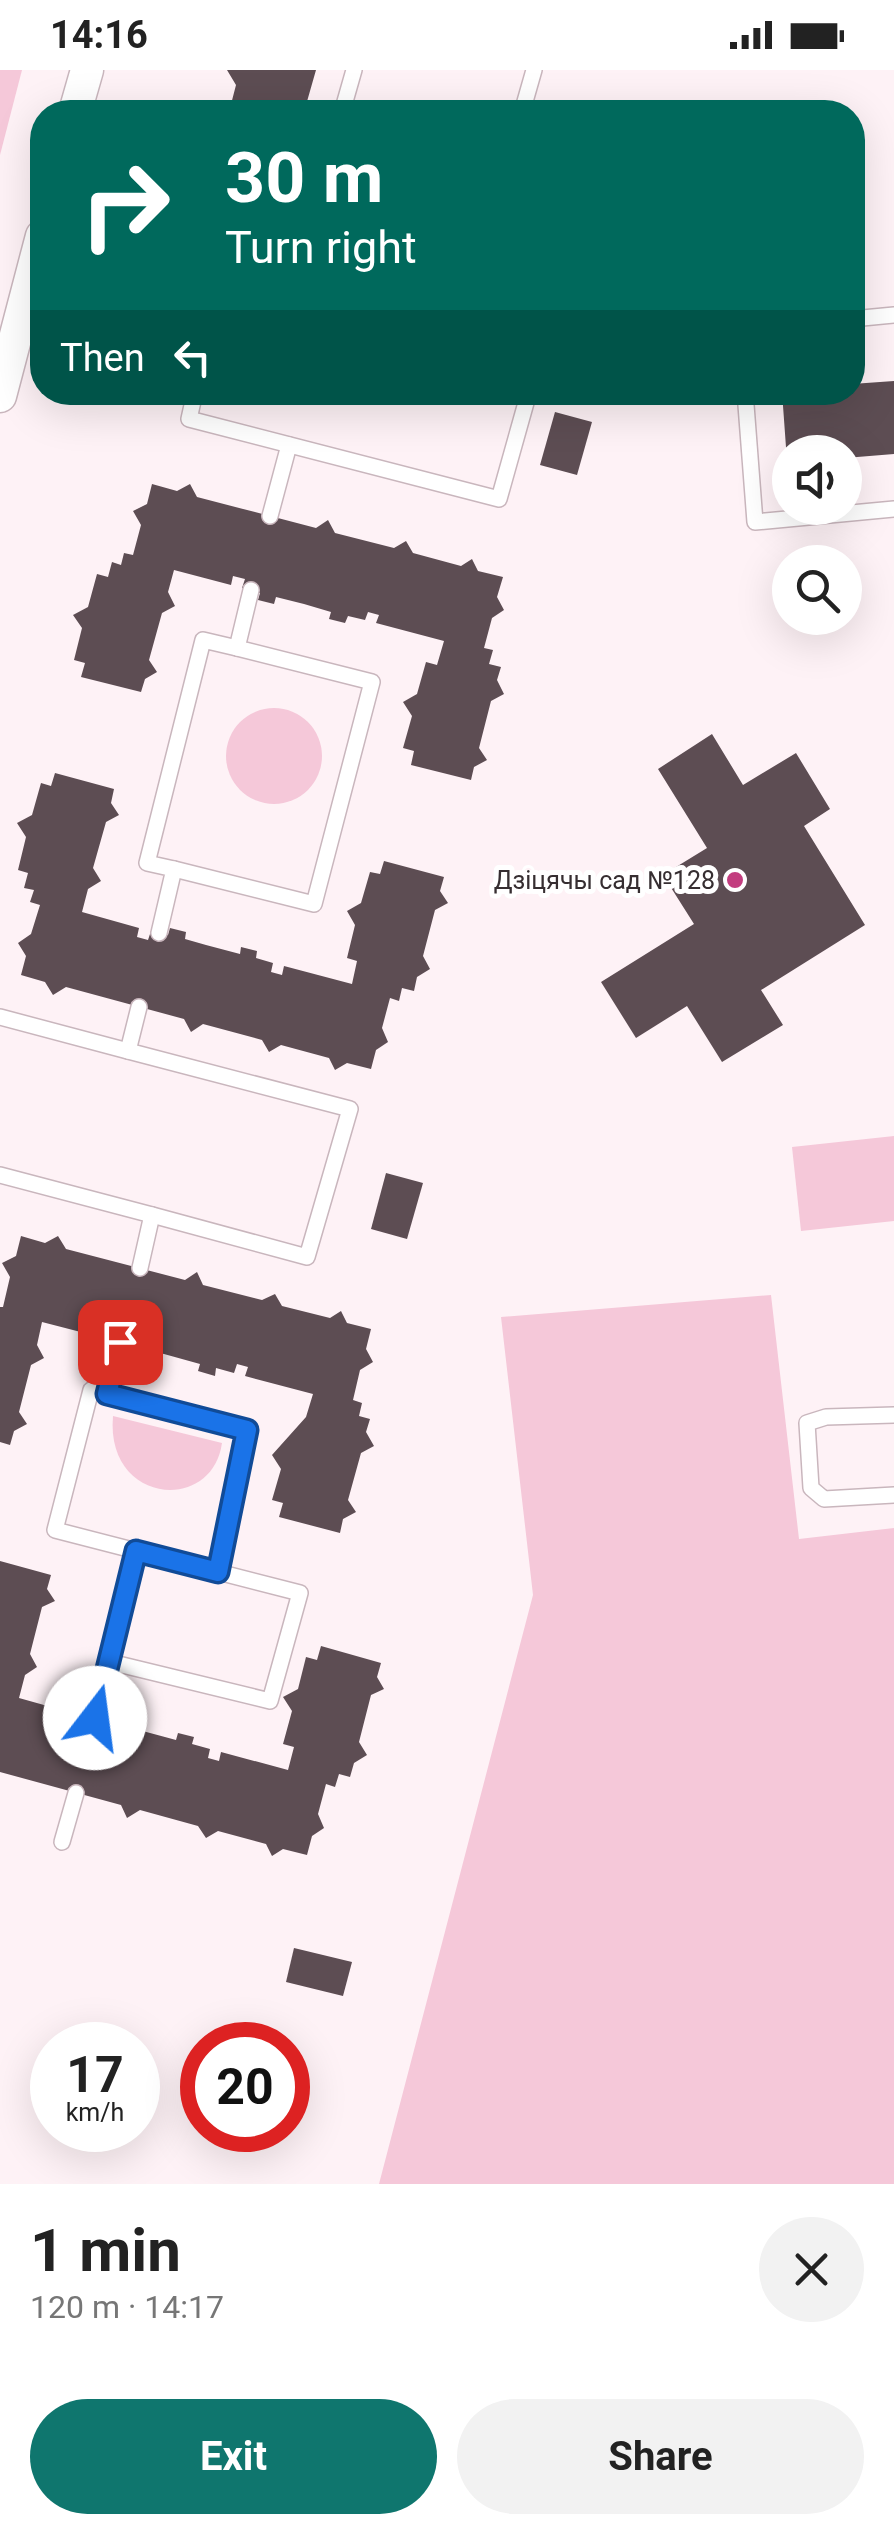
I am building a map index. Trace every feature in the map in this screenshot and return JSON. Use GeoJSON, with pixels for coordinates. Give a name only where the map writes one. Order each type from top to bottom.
{"type":"FeatureCollection","features":[{"type":"Feature","properties":{"kind":"street"},"geometry":{"type":"LineString","coordinates":[[78,100],[87,70]]}},
{"type":"Feature","properties":{"kind":"street"},"geometry":{"type":"LineString","coordinates":[[0,396],[30,304]]}},
{"type":"Feature","properties":{"kind":"lane"},"geometry":{"type":"LineString","coordinates":[[345,100],[354,70]]}},
{"type":"Feature","properties":{"kind":"lane"},"geometry":{"type":"LineString","coordinates":[[525,100],[534,70]]}},
{"type":"Feature","properties":{"kind":"lane"},"geometry":{"type":"LineString","coordinates":[[865,318],[894,315]]}},
{"type":"Feature","properties":{"kind":"lane"},"geometry":{"type":"LineString","coordinates":[[192,405],[189,419],[499,499],[525,405]]}},
{"type":"Feature","properties":{"kind":"lane"},"geometry":{"type":"LineString","coordinates":[[746,405],[755,522],[894,509]]}},
{"type":"Feature","properties":{"kind":"lane"},"geometry":{"type":"LineString","coordinates":[[270,516],[289,445]]}},
{"type":"Feature","properties":{"kind":"lane"},"geometry":{"type":"LineString","coordinates":[[237,648],[251,590]]}},
{"type":"Feature","properties":{"kind":"lane"},"geometry":{"type":"LineString","coordinates":[[203,640],[237,648],[372,682],[314,904],[147,863],[203,640]]}},
{"type":"Feature","properties":{"kind":"lane"},"geometry":{"type":"LineString","coordinates":[[159,932],[174,870]]}},
{"type":"Feature","properties":{"kind":"lane"},"geometry":{"type":"LineString","coordinates":[[128,1051],[139,1007]]}},
{"type":"Feature","properties":{"kind":"lane"},"geometry":{"type":"LineString","coordinates":[[0,1017],[350,1109],[307,1257],[0,1175]]}},
{"type":"Feature","properties":{"kind":"lane"},"geometry":{"type":"LineString","coordinates":[[140,1268],[152,1215]]}},
{"type":"Feature","properties":{"kind":"lane"},"geometry":{"type":"LineString","coordinates":[[107,1394],[120,1342]]}},
{"type":"Feature","properties":{"kind":"lane"},"geometry":{"type":"LineString","coordinates":[[110,1662],[270,1701],[300,1593],[218,1572],[136,1551],[55,1530],[91,1390],[247,1430],[218,1572]]}},
{"type":"Feature","properties":{"kind":"lane"},"geometry":{"type":"LineString","coordinates":[[894,1415],[826,1417],[807,1423],[811,1488],[824,1500],[894,1495]]}},
{"type":"Feature","properties":{"kind":"lane"},"geometry":{"type":"LineString","coordinates":[[95,1718],[136,1551]]}},
{"type":"Feature","properties":{"kind":"lane"},"geometry":{"type":"LineString","coordinates":[[62,1842],[76,1793]]}},
{"type":"Feature","properties":{"kind":"shaded area"},"geometry":{"type":"Polygon","coordinates":[[[0,70],[22,70],[0,155],[0,70]]]}},
{"type":"Feature","properties":{"kind":"shaded area"},"geometry":{"type":"Polygon","coordinates":[[[274,708],[292,711],[308,722],[319,738],[319,774],[308,790],[292,801],[274,804],[256,801],[240,790],[229,774],[226,756],[229,738],[240,722],[256,711],[274,708]]]}},
{"type":"Feature","properties":{"kind":"shaded area"},"geometry":{"type":"Polygon","coordinates":[[[894,1136],[894,1221],[801,1231],[792,1147],[894,1136]]]}},
{"type":"Feature","properties":{"kind":"shaded area"},"geometry":{"type":"Polygon","coordinates":[[[771,1295],[799,1539],[894,1528],[894,2184],[379,2184],[533,1595],[501,1317],[771,1295]]]}},
{"type":"Feature","properties":{"kind":"shaded area"},"geometry":{"type":"Polygon","coordinates":[[[113,1416],[222,1443],[214,1466],[200,1481],[181,1489],[161,1489],[141,1482],[125,1467],[115,1445],[113,1416]]]}},
{"type":"Feature","properties":{"kind":"building"},"geometry":{"type":"Polygon","coordinates":[[[227,70],[316,70],[307,100],[232,100],[236,85],[227,70]]]}},
{"type":"Feature","properties":{"kind":"building"},"geometry":{"type":"Polygon","coordinates":[[[894,381],[894,454],[862,457],[862,435],[785,435],[783,405],[865,405],[865,383],[894,381]]]}},
{"type":"Feature","properties":{"kind":"building"},"geometry":{"type":"Polygon","coordinates":[[[555,412],[592,422],[577,475],[540,465],[555,412]]]}},
{"type":"Feature","properties":{"kind":"building"},"geometry":{"type":"Polygon","coordinates":[[[152,484],[177,491],[190,484],[197,497],[316,528],[328,520],[335,533],[394,548],[406,541],[413,553],[461,566],[472,559],[478,571],[503,577],[497,597],[504,610],[492,618],[484,648],[493,650],[489,664],[501,667],[497,680],[504,694],[491,701],[479,748],[487,760],[474,767],[471,780],[411,765],[414,751],[403,748],[412,716],[403,702],[417,694],[426,662],[437,665],[444,641],[376,623],[379,615],[368,612],[365,620],[348,616],[345,623],[329,619],[331,612],[304,604],[276,597],[274,604],[258,600],[260,593],[242,588],[245,579],[233,576],[231,585],[174,570],[168,592],[175,606],[162,613],[149,660],[157,672],[145,679],[141,692],[81,677],[85,663],[74,660],[82,628],[73,615],[88,607],[97,574],[108,577],[112,562],[121,565],[124,553],[133,555],[141,525],[133,511],[147,504],[152,484]]]}},
{"type":"Feature","properties":{"kind":"building"},"geometry":{"type":"Polygon","coordinates":[[[712,734],[743,785],[796,753],[830,809],[804,826],[865,925],[761,990],[783,1025],[722,1062],[687,1006],[636,1038],[601,982],[694,924],[663,875],[707,848],[658,769],[712,734]]]}},
{"type":"Feature","properties":{"kind":"building"},"geometry":{"type":"Polygon","coordinates":[[[55,773],[114,789],[111,803],[119,815],[106,822],[93,868],[101,881],[88,889],[82,912],[139,928],[137,937],[148,940],[151,931],[168,935],[170,928],[186,932],[185,939],[240,954],[241,947],[257,951],[256,958],[273,963],[271,972],[282,975],[284,966],[352,984],[357,961],[347,958],[355,925],[347,911],[361,903],[370,872],[380,874],[384,861],[444,877],[440,891],[448,903],[435,910],[423,956],[430,969],[417,977],[414,991],[402,988],[399,1001],[390,998],[382,1028],[388,1042],[376,1050],[371,1069],[347,1063],[335,1070],[329,1058],[281,1045],[269,1052],[262,1040],[203,1024],[191,1032],[184,1019],[66,987],[53,995],[45,982],[21,975],[26,956],[18,943],[31,934],[40,905],[30,902],[34,890],[24,888],[28,873],[18,870],[26,837],[17,823],[32,815],[41,783],[51,786],[55,773]]]}},
{"type":"Feature","properties":{"kind":"building"},"geometry":{"type":"Polygon","coordinates":[[[386,1173],[423,1183],[407,1239],[371,1229],[386,1173]]]}},
{"type":"Feature","properties":{"kind":"building"},"geometry":{"type":"Polygon","coordinates":[[[21,1236],[45,1243],[58,1236],[66,1249],[185,1280],[197,1272],[203,1285],[262,1300],[275,1294],[282,1306],[330,1318],[341,1311],[347,1323],[371,1329],[366,1349],[373,1362],[360,1370],[353,1400],[362,1403],[359,1416],[370,1419],[366,1432],[374,1446],[361,1453],[348,1500],[356,1512],[343,1519],[340,1533],[279,1517],[283,1503],[272,1500],[281,1469],[272,1455],[306,1417],[313,1394],[245,1376],[248,1367],[237,1364],[234,1373],[216,1368],[215,1376],[198,1371],[200,1364],[164,1354],[145,1350],[143,1357],[127,1352],[129,1345],[111,1340],[114,1331],[103,1328],[100,1337],[42,1322],[37,1345],[44,1358],[31,1365],[19,1412],[27,1424],[14,1431],[10,1445],[0,1442],[0,1307],[10,1277],[2,1263],[16,1256],[21,1236]]]}},
{"type":"Feature","properties":{"kind":"building"},"geometry":{"type":"Polygon","coordinates":[[[0,1561],[51,1575],[47,1589],[55,1601],[42,1607],[30,1654],[37,1667],[25,1675],[19,1698],[76,1714],[73,1723],[84,1725],[87,1716],[105,1721],[106,1714],[123,1718],[121,1725],[176,1740],[178,1733],[194,1737],[192,1744],[210,1749],[208,1758],[219,1761],[221,1752],[288,1770],[294,1747],[283,1744],[292,1711],[283,1697],[298,1689],[306,1657],[317,1660],[321,1646],[381,1663],[377,1677],[384,1689],[371,1695],[359,1742],[367,1755],[354,1763],[350,1777],[339,1774],[335,1787],[326,1784],[318,1814],[324,1828],[312,1836],[307,1855],[283,1849],[272,1856],[266,1844],[218,1831],[206,1838],[198,1826],[140,1810],[127,1818],[121,1805],[0,1772],[0,1561]]]}},
{"type":"Feature","properties":{"kind":"building"},"geometry":{"type":"Polygon","coordinates":[[[294,1948],[352,1962],[343,1996],[286,1982],[294,1948]]]}},
{"type":"Feature","properties":{"kind":"place","name":"Дзіцячы сад №128"},"geometry":{"type":"Point","coordinates":[735,880]}},
{"type":"Feature","properties":{"kind":"route"},"geometry":{"type":"LineString","coordinates":[[95,1718],[136,1551],[218,1572],[247,1430],[107,1394],[120,1342]]}}]}
